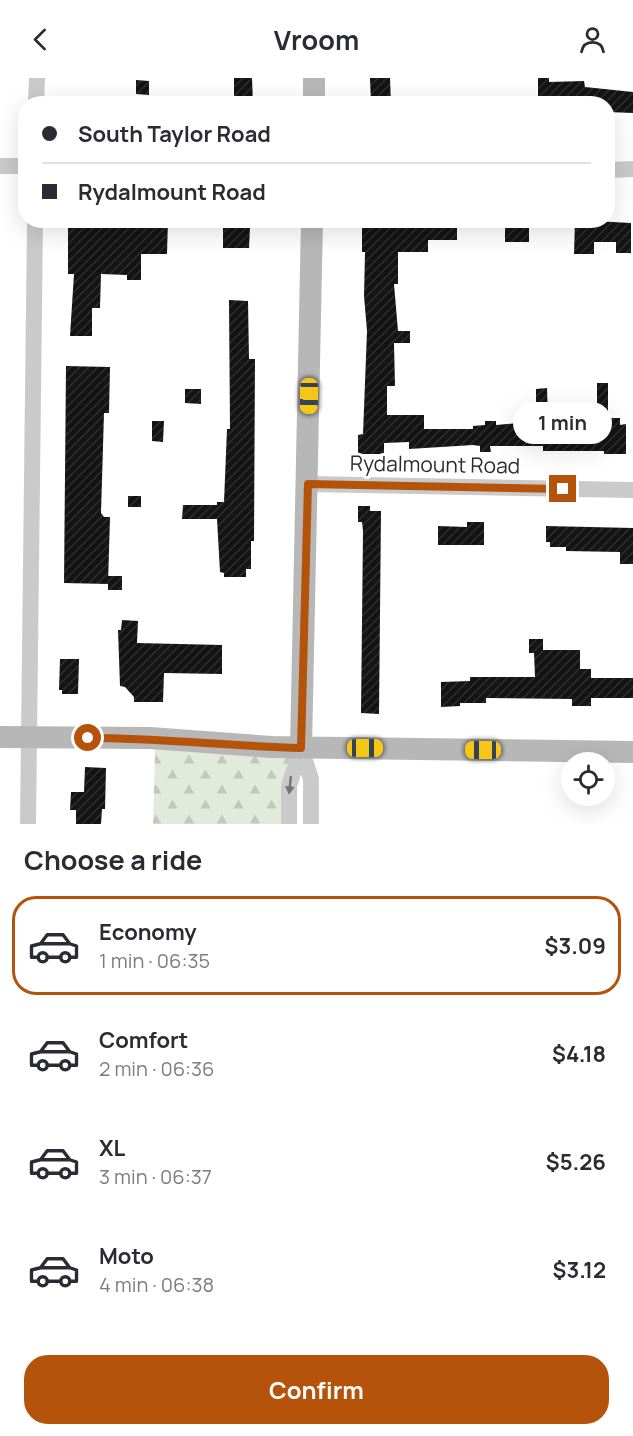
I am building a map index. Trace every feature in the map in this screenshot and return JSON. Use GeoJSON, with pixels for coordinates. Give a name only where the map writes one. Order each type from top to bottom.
{"type":"FeatureCollection","features":[{"type":"Feature","properties":{"kind":"main road"},"geometry":{"type":"LineString","coordinates":[[314,78],[314,96]]}},
{"type":"Feature","properties":{"kind":"main road"},"geometry":{"type":"LineString","coordinates":[[301,748],[312,228]]}},
{"type":"Feature","properties":{"kind":"main road"},"geometry":{"type":"LineString","coordinates":[[0,737],[150,738],[247,747],[633,752]]}},
{"type":"Feature","properties":{"kind":"street"},"geometry":{"type":"LineString","coordinates":[[36,96],[37,78]]}},
{"type":"Feature","properties":{"kind":"street"},"geometry":{"type":"LineString","coordinates":[[0,166],[18,166]]}},
{"type":"Feature","properties":{"kind":"street"},"geometry":{"type":"LineString","coordinates":[[615,170],[633,169]]}},
{"type":"Feature","properties":{"kind":"street"},"geometry":{"type":"LineString","coordinates":[[28,824],[35,228]]}},
{"type":"Feature","properties":{"kind":"street","name":"Rydalmount Road"},"geometry":{"type":"LineString","coordinates":[[308,484],[633,490]]}},
{"type":"Feature","properties":{"kind":"street"},"geometry":{"type":"LineString","coordinates":[[289,824],[288,786],[301,748]]}},
{"type":"Feature","properties":{"kind":"street"},"geometry":{"type":"LineString","coordinates":[[301,748],[311,778],[312,824]]}},
{"type":"Feature","properties":{"kind":"green space"},"geometry":{"type":"Polygon","coordinates":[[[150,738],[301,748],[289,824],[153,824],[155,751],[150,738]]]}},
{"type":"Feature","properties":{"kind":"building"},"geometry":{"type":"Polygon","coordinates":[[[234,78],[252,78],[253,96],[234,96],[234,78]]]}},
{"type":"Feature","properties":{"kind":"building"},"geometry":{"type":"Polygon","coordinates":[[[370,78],[390,78],[391,96],[371,96],[370,78]]]}},
{"type":"Feature","properties":{"kind":"building"},"geometry":{"type":"Polygon","coordinates":[[[538,78],[549,78],[549,82],[584,81],[585,87],[633,92],[633,113],[615,112],[615,96],[538,96],[538,78]]]}},
{"type":"Feature","properties":{"kind":"building"},"geometry":{"type":"Polygon","coordinates":[[[136,80],[149,81],[149,95],[136,94],[136,80]]]}},
{"type":"Feature","properties":{"kind":"building"},"geometry":{"type":"Polygon","coordinates":[[[615,222],[631,223],[631,253],[616,253],[616,242],[594,242],[594,254],[574,254],[575,228],[615,228],[615,222]]]}},
{"type":"Feature","properties":{"kind":"building"},"geometry":{"type":"Polygon","coordinates":[[[68,228],[168,228],[167,254],[141,254],[141,280],[127,280],[127,275],[101,274],[100,308],[92,308],[92,336],[70,336],[74,274],[68,274],[68,228]]]}},
{"type":"Feature","properties":{"kind":"building"},"geometry":{"type":"Polygon","coordinates":[[[223,228],[250,228],[249,248],[223,248],[223,228]]]}},
{"type":"Feature","properties":{"kind":"building"},"geometry":{"type":"Polygon","coordinates":[[[362,228],[457,228],[457,240],[428,240],[428,252],[398,252],[398,284],[394,284],[398,331],[410,331],[410,343],[394,343],[395,386],[387,386],[387,415],[424,415],[424,429],[473,429],[473,426],[485,425],[485,421],[496,421],[496,425],[518,423],[518,420],[536,420],[536,389],[547,388],[548,419],[564,419],[564,426],[597,425],[597,383],[608,383],[608,418],[620,418],[620,425],[626,424],[626,454],[604,454],[604,451],[543,451],[543,446],[490,446],[491,452],[480,452],[480,446],[473,445],[409,449],[409,442],[384,443],[384,454],[358,454],[358,435],[363,434],[367,331],[364,296],[365,252],[362,252],[362,228]]]}},
{"type":"Feature","properties":{"kind":"building"},"geometry":{"type":"Polygon","coordinates":[[[505,228],[529,228],[529,242],[505,242],[505,228]]]}},
{"type":"Feature","properties":{"kind":"building"},"geometry":{"type":"Polygon","coordinates":[[[229,300],[248,301],[249,359],[255,359],[254,541],[251,541],[251,569],[246,569],[246,577],[224,577],[224,573],[220,572],[217,519],[182,519],[183,505],[217,505],[217,502],[224,502],[227,429],[230,429],[229,300]]]}},
{"type":"Feature","properties":{"kind":"building"},"geometry":{"type":"Polygon","coordinates":[[[66,366],[110,367],[109,413],[104,413],[101,513],[104,517],[110,517],[108,584],[64,583],[66,366]]]}},
{"type":"Feature","properties":{"kind":"building"},"geometry":{"type":"Polygon","coordinates":[[[185,389],[201,389],[201,404],[185,403],[185,389]]]}},
{"type":"Feature","properties":{"kind":"building"},"geometry":{"type":"Polygon","coordinates":[[[152,421],[164,421],[163,442],[152,441],[152,421]]]}},
{"type":"Feature","properties":{"kind":"building"},"geometry":{"type":"Polygon","coordinates":[[[128,496],[141,496],[141,507],[128,507],[128,496]]]}},
{"type":"Feature","properties":{"kind":"building"},"geometry":{"type":"Polygon","coordinates":[[[358,506],[370,506],[370,511],[381,511],[379,714],[361,713],[363,531],[362,522],[358,522],[358,506]]]}},
{"type":"Feature","properties":{"kind":"building"},"geometry":{"type":"Polygon","coordinates":[[[467,522],[484,522],[484,545],[438,545],[438,526],[467,527],[467,522]]]}},
{"type":"Feature","properties":{"kind":"building"},"geometry":{"type":"Polygon","coordinates":[[[546,526],[633,528],[633,564],[620,564],[620,552],[566,551],[566,547],[550,547],[550,542],[546,542],[546,526]]]}},
{"type":"Feature","properties":{"kind":"building"},"geometry":{"type":"Polygon","coordinates":[[[108,576],[122,576],[122,590],[108,590],[108,576]]]}},
{"type":"Feature","properties":{"kind":"building"},"geometry":{"type":"Polygon","coordinates":[[[122,620],[138,621],[137,643],[222,645],[222,674],[164,673],[163,702],[134,702],[134,697],[125,687],[120,686],[118,630],[121,630],[122,620]]]}},
{"type":"Feature","properties":{"kind":"building"},"geometry":{"type":"Polygon","coordinates":[[[529,639],[543,639],[543,650],[580,650],[580,669],[591,669],[591,678],[633,678],[633,698],[591,698],[591,706],[572,706],[572,699],[486,698],[486,703],[460,703],[460,706],[441,707],[441,682],[470,681],[470,677],[535,677],[534,653],[529,653],[529,639]]]}},
{"type":"Feature","properties":{"kind":"building"},"geometry":{"type":"Polygon","coordinates":[[[60,659],[79,659],[78,694],[62,694],[62,690],[59,690],[60,659]]]}},
{"type":"Feature","properties":{"kind":"building"},"geometry":{"type":"Polygon","coordinates":[[[85,767],[106,768],[105,809],[102,809],[101,824],[76,824],[76,810],[70,810],[71,792],[84,792],[85,767]]]}},
{"type":"Feature","properties":{"kind":"route"},"geometry":{"type":"LineString","coordinates":[[88,738],[150,738],[247,747],[301,748],[308,484],[563,489]]}}]}
